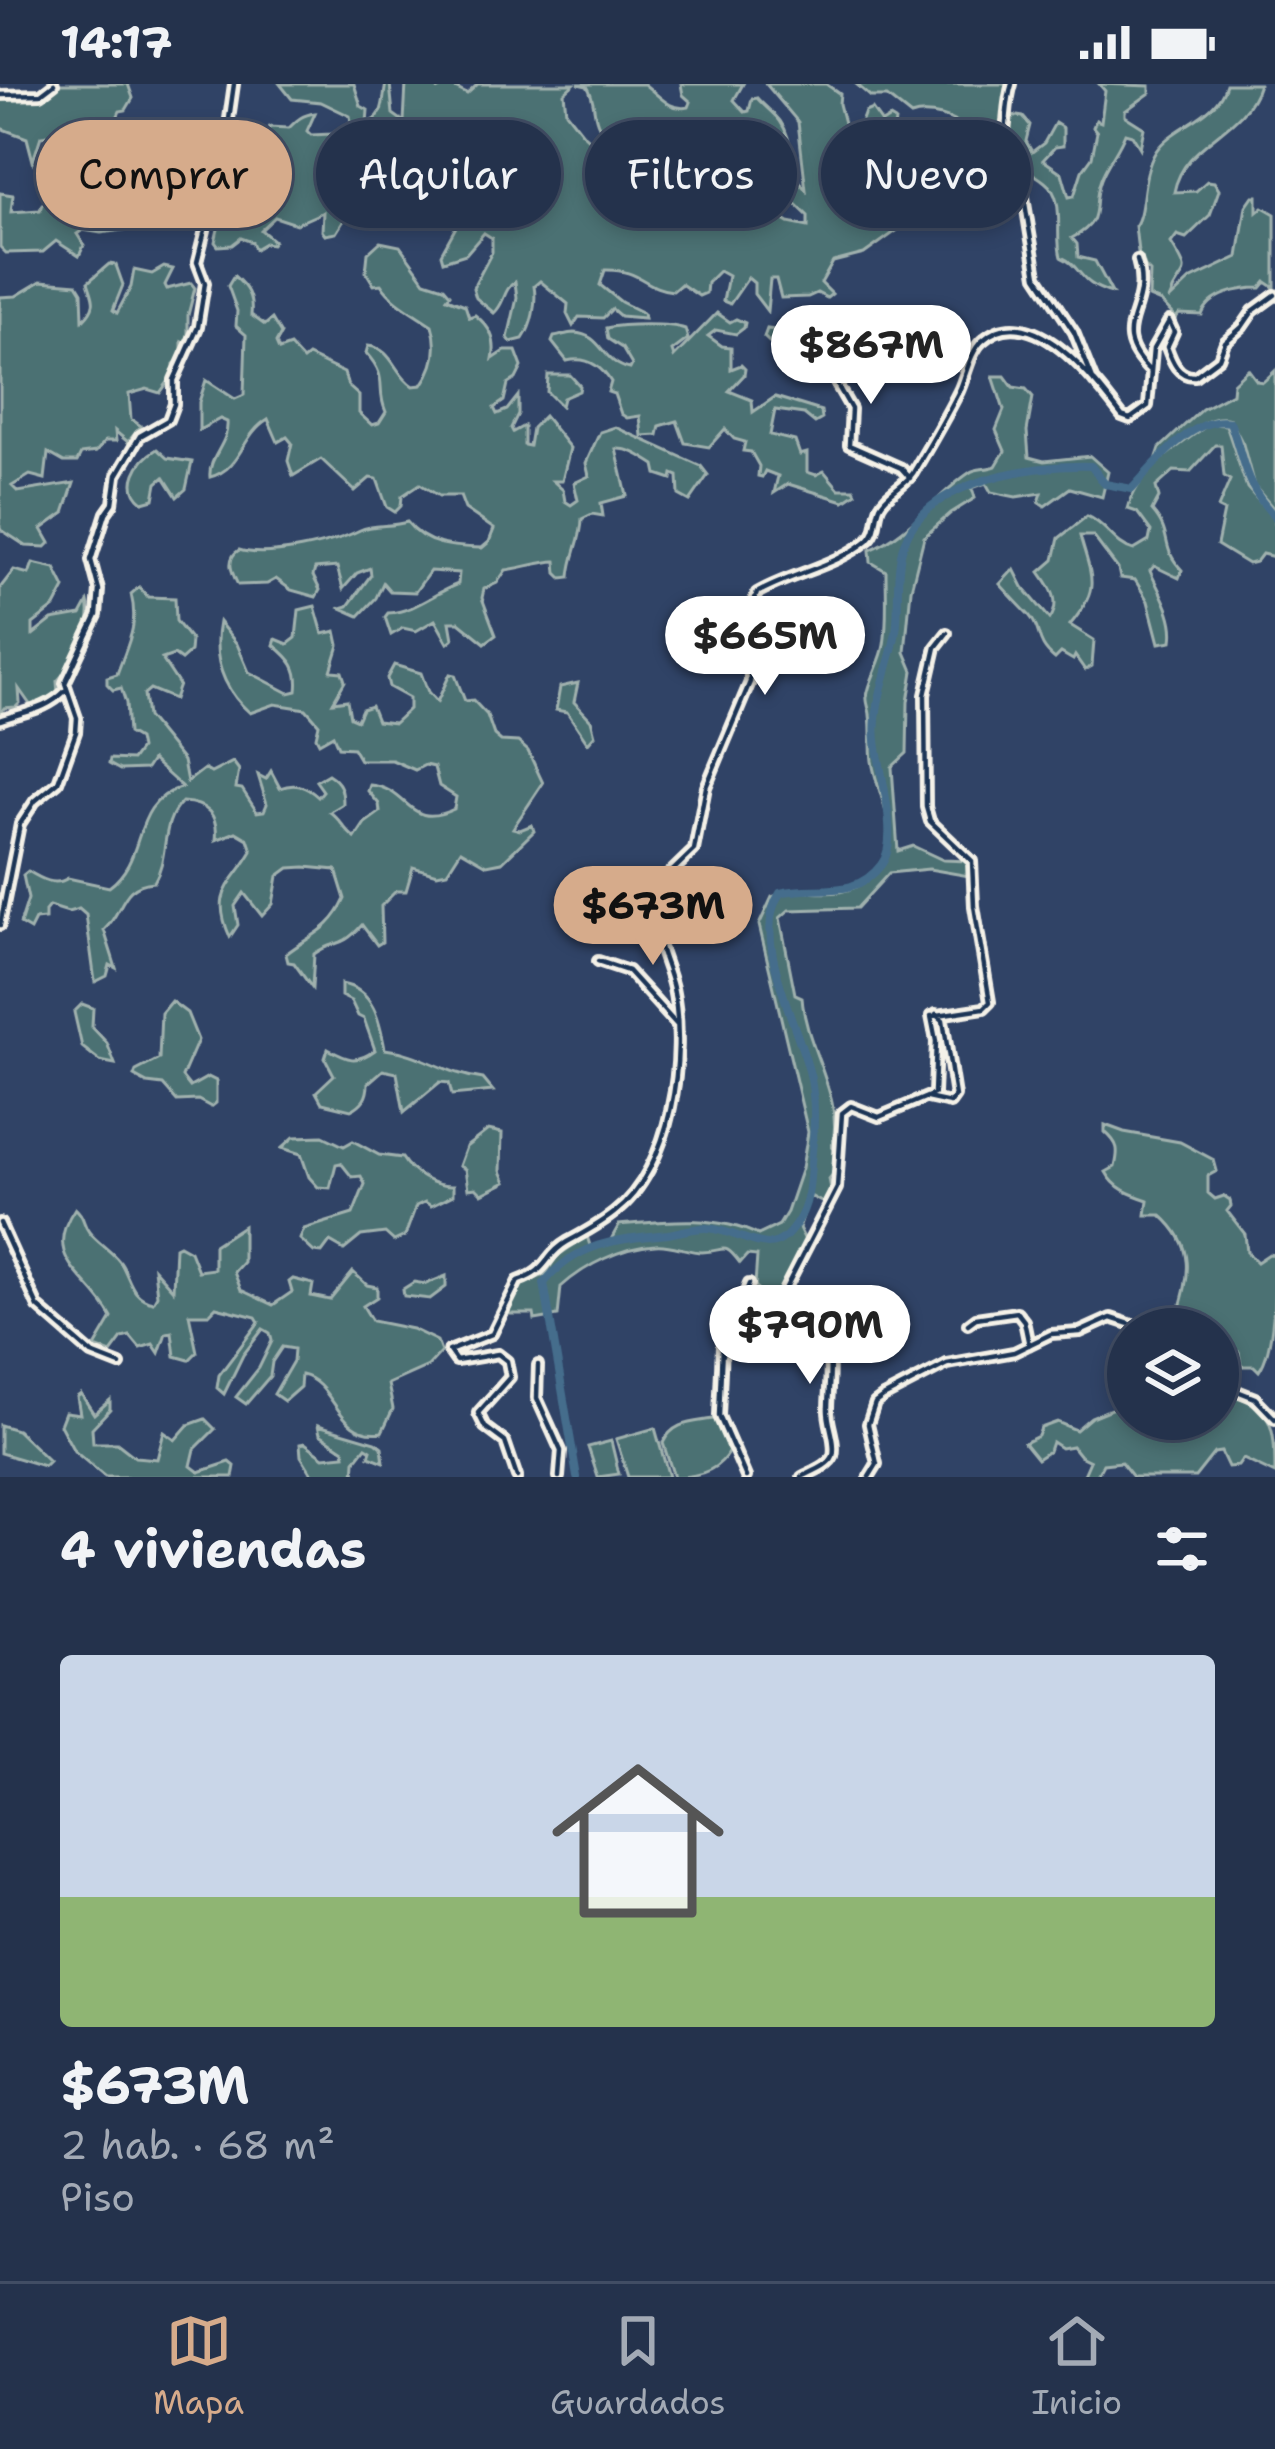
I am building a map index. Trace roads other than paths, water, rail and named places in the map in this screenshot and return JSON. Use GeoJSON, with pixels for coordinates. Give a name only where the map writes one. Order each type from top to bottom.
{"type":"FeatureCollection","features":[{"type":"Feature","properties":{"kind":"street"},"geometry":{"type":"LineString","coordinates":[[0,95],[41,94],[54,84]]}},
{"type":"Feature","properties":{"kind":"street"},"geometry":{"type":"LineString","coordinates":[[0,925],[20,824],[35,801],[58,782],[76,732],[77,718],[64,683],[100,602],[92,560],[113,503],[117,475],[140,436],[168,420],[174,380],[198,327],[205,284],[197,262],[205,230],[201,159],[228,126],[234,84]]}},
{"type":"Feature","properties":{"kind":"street"},"geometry":{"type":"LineString","coordinates":[[1012,84],[999,156],[1007,166],[1018,161],[1022,169],[1033,267],[1074,332],[1094,382]]}},
{"type":"Feature","properties":{"kind":"street"},"geometry":{"type":"LineString","coordinates":[[1137,260],[1143,290],[1127,335],[1132,350],[1151,372]]}},
{"type":"Feature","properties":{"kind":"street"},"geometry":{"type":"LineString","coordinates":[[517,1477],[505,1442],[485,1427],[478,1413],[510,1377],[507,1361],[498,1354],[456,1361],[449,1351],[492,1334],[518,1282],[537,1275],[562,1244],[612,1214],[650,1167],[668,1124],[676,1087],[677,1024],[673,988],[657,933],[665,898],[663,880],[694,850],[706,787],[750,682],[747,635],[753,602],[761,590],[824,561],[839,559],[866,542],[883,500],[910,478],[958,392],[977,346],[991,335],[1010,330],[1051,339],[1067,349],[1121,416],[1130,419],[1148,406],[1153,349],[1169,321],[1174,332],[1167,347],[1175,367],[1196,376],[1219,358],[1225,342],[1252,310],[1275,295]]}},
{"type":"Feature","properties":{"kind":"street"},"geometry":{"type":"LineString","coordinates":[[836,335],[853,360],[835,381],[850,409],[848,446],[902,468],[910,478]]}},
{"type":"Feature","properties":{"kind":"street"},"geometry":{"type":"LineString","coordinates":[[779,1301],[837,1188],[842,1113],[850,1106],[879,1117],[927,1098],[936,1089],[936,1042],[930,1019],[990,1003],[974,906],[972,861],[930,820],[926,807],[926,694],[936,647],[946,633]]}},
{"type":"Feature","properties":{"kind":"street"},"geometry":{"type":"LineString","coordinates":[[0,720],[24,710],[48,708],[66,690]]}},
{"type":"Feature","properties":{"kind":"street"},"geometry":{"type":"LineString","coordinates":[[598,961],[628,971],[677,1024]]}},
{"type":"Feature","properties":{"kind":"street"},"geometry":{"type":"LineString","coordinates":[[927,1098],[950,1102],[956,1096],[943,1020],[935,1014]]}},
{"type":"Feature","properties":{"kind":"street"},"geometry":{"type":"LineString","coordinates":[[0,1223],[38,1307],[92,1354],[120,1365]]}},
{"type":"Feature","properties":{"kind":"street"},"geometry":{"type":"LineString","coordinates":[[746,1477],[723,1430],[721,1329],[738,1311],[749,1284]]}},
{"type":"Feature","properties":{"kind":"street"},"geometry":{"type":"LineString","coordinates":[[738,1311],[779,1301],[811,1307],[820,1323],[833,1365],[828,1409],[833,1454],[829,1462],[802,1477]]}},
{"type":"Feature","properties":{"kind":"street"},"geometry":{"type":"LineString","coordinates":[[794,1306],[801,1322],[820,1323]]}},
{"type":"Feature","properties":{"kind":"street"},"geometry":{"type":"LineString","coordinates":[[968,1324],[1017,1312],[1029,1345]]}},
{"type":"Feature","properties":{"kind":"street"},"geometry":{"type":"LineString","coordinates":[[869,1477],[878,1464],[868,1433],[875,1403],[946,1364],[1014,1352],[1051,1334],[1080,1332],[1107,1320]]}},
{"type":"Feature","properties":{"kind":"street"},"geometry":{"type":"LineString","coordinates":[[538,1365],[537,1398],[562,1455],[559,1477]]}},
{"type":"Feature","properties":{"kind":"street"},"geometry":{"type":"LineString","coordinates":[[1239,1392],[1255,1398],[1275,1419]]}},
{"type":"Feature","properties":{"kind":"waterway"},"geometry":{"type":"LineString","coordinates":[[577,1477],[544,1283],[585,1251],[633,1238],[705,1228],[773,1244],[787,1235],[804,1209],[813,1141],[813,1089],[780,985],[770,935],[772,912],[780,893],[859,883],[887,854],[889,823],[875,727],[896,632],[900,560],[913,526],[930,507],[953,493],[1009,474],[1091,466],[1105,484],[1132,489],[1176,444],[1216,422],[1230,422],[1250,483],[1275,517]]}}]}
